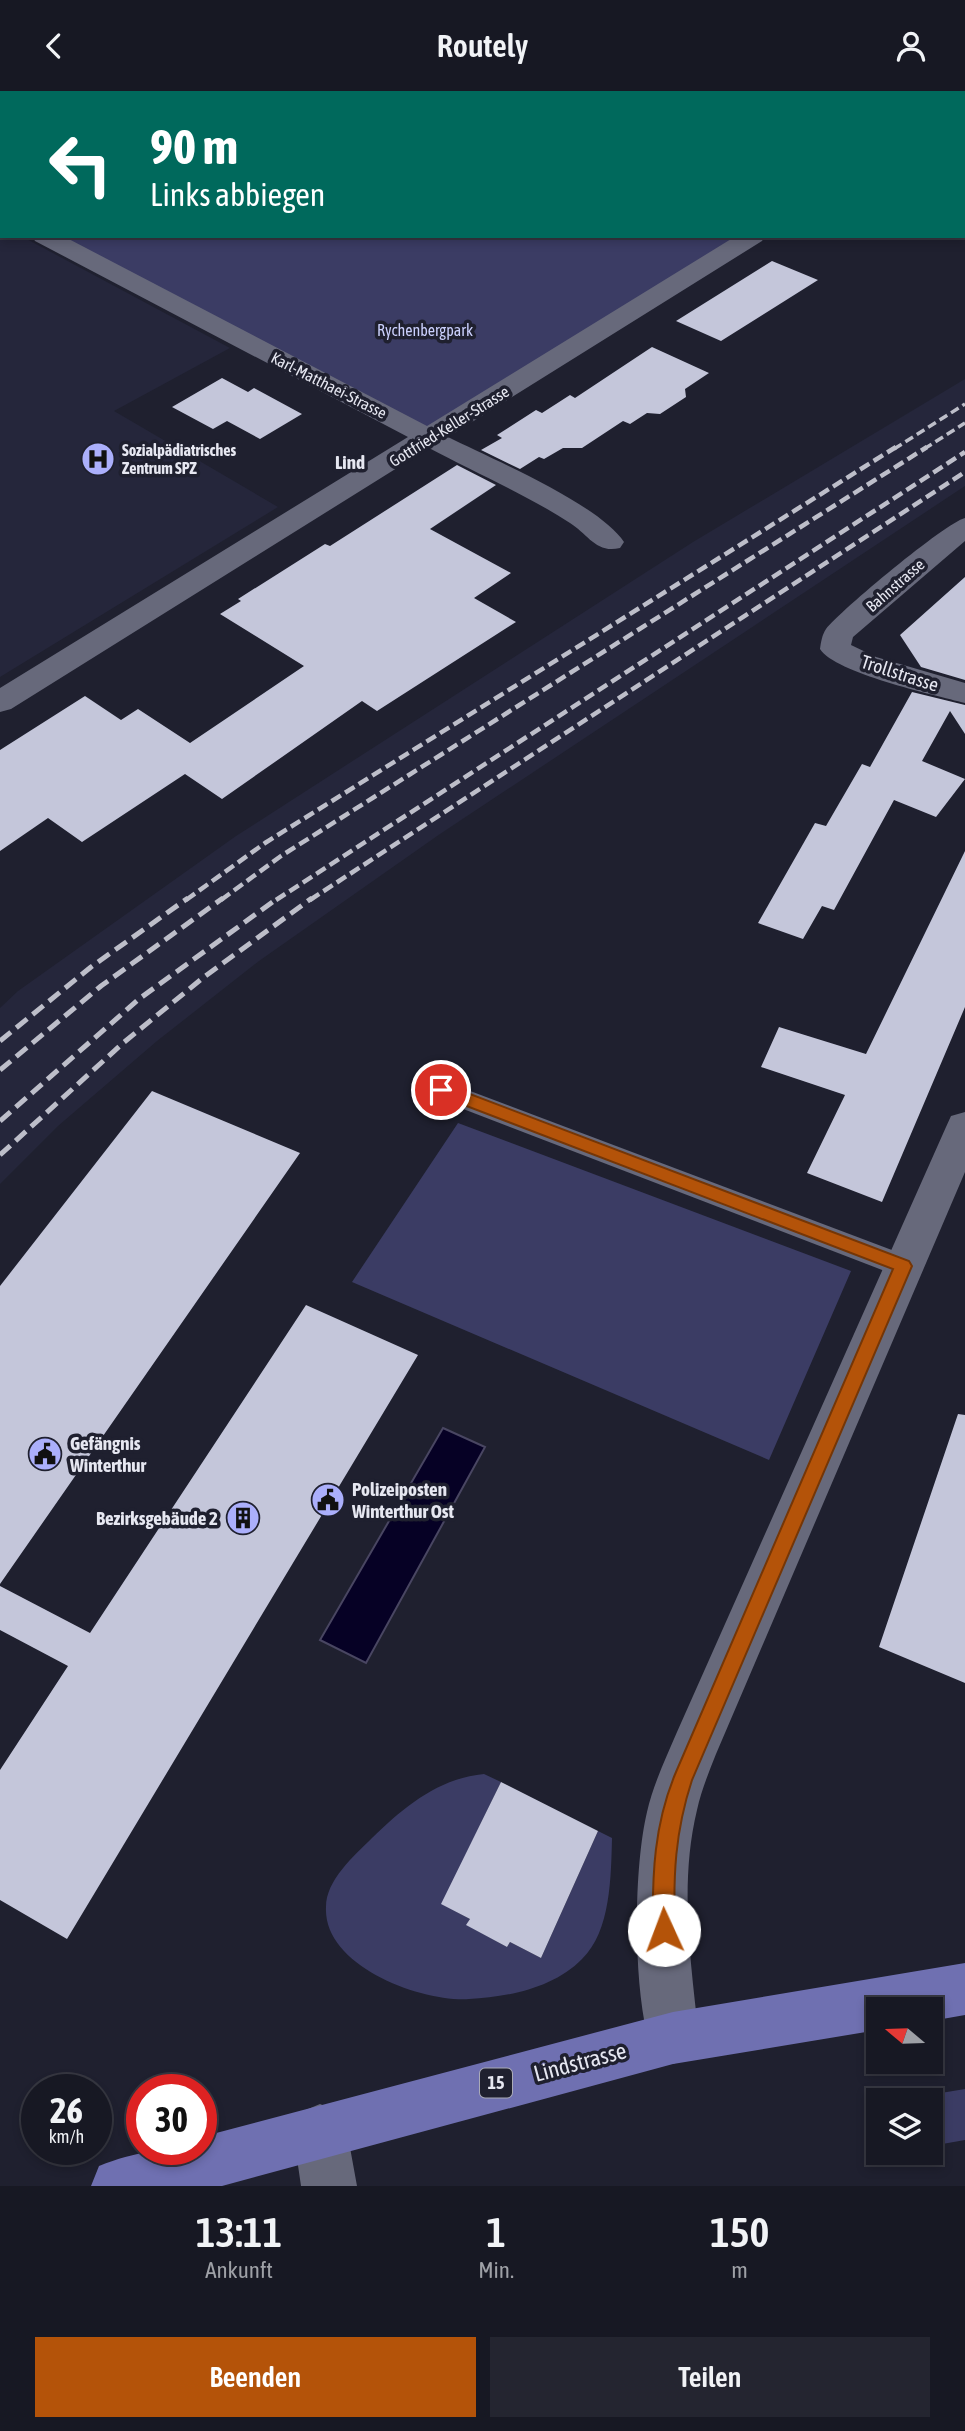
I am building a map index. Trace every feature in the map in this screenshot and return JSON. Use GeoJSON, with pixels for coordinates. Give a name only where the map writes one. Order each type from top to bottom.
{"type":"FeatureCollection","features":[{"type":"Feature","properties":{"kind":"main road","name":"Lindstrasse"},"geometry":{"type":"LineString","coordinates":[[120,2186],[673,2038],[965,1989]]}},
{"type":"Feature","properties":{"kind":"street","name":"Karl-Matthaei-Strasse"},"geometry":{"type":"LineString","coordinates":[[48,238],[580,517],[610,542]]}},
{"type":"Feature","properties":{"kind":"street","name":"Gottfried-Keller-Strasse"},"geometry":{"type":"LineString","coordinates":[[0,702],[750,238]]}},
{"type":"Feature","properties":{"kind":"street","name":"Bahnstrasse"},"geometry":{"type":"LineString","coordinates":[[835,649],[838,634],[965,527]]}},
{"type":"Feature","properties":{"kind":"street","name":"Trollstrasse"},"geometry":{"type":"LineString","coordinates":[[835,649],[865,664],[965,693]]}},
{"type":"Feature","properties":{"kind":"street"},"geometry":{"type":"LineString","coordinates":[[673,2038],[665,1954],[663,1870],[672,1811],[694,1749],[965,1127]]}},
{"type":"Feature","properties":{"kind":"street"},"geometry":{"type":"LineString","coordinates":[[320,2131],[329,2186]]}},
{"type":"Feature","properties":{"kind":"lane"},"geometry":{"type":"LineString","coordinates":[[441,1090],[903,1266]]}},
{"type":"Feature","properties":{"kind":"shaded area","name":"Sozialpädiatrisches Zentrum SPZ"},"geometry":{"type":"Polygon","coordinates":[[[0,238],[25,238],[230,348],[114,411],[278,507],[0,677],[0,238]]]}},
{"type":"Feature","properties":{"kind":"shaded area"},"geometry":{"type":"Polygon","coordinates":[[[965,379],[965,486],[440,834],[259,961],[157,1041],[58,1126],[0,1184],[0,1008],[18,991],[236,836],[693,542],[965,379]]]}},
{"type":"Feature","properties":{"kind":"shaded area"},"geometry":{"type":"Polygon","coordinates":[[[443,1428],[485,1447],[366,1663],[320,1640],[443,1428]]]}},
{"type":"Feature","properties":{"kind":"green space","name":"Rychenbergpark"},"geometry":{"type":"Polygon","coordinates":[[[48,238],[750,238],[431,437],[48,238]]]}},
{"type":"Feature","properties":{"kind":"green space"},"geometry":{"type":"Polygon","coordinates":[[[458,1123],[851,1271],[769,1460],[352,1282],[458,1123]]]}},
{"type":"Feature","properties":{"kind":"green space"},"geometry":{"type":"Polygon","coordinates":[[[484,1774],[501,1782],[442,1904],[470,1919],[467,1925],[507,1947],[510,1942],[541,1958],[598,1831],[612,1838],[608,1902],[599,1934],[592,1947],[571,1969],[530,1989],[469,1999],[426,1994],[402,1987],[357,1963],[340,1947],[329,1928],[327,1897],[342,1869],[410,1805],[452,1781],[484,1774]]]}},
{"type":"Feature","properties":{"kind":"green space"},"geometry":{"type":"Polygon","coordinates":[[[965,2089],[965,2140],[943,2144],[943,2093],[965,2089]]]}},
{"type":"Feature","properties":{"kind":"building"},"geometry":{"type":"Polygon","coordinates":[[[772,261],[818,280],[721,341],[676,321],[772,261]]]}},
{"type":"Feature","properties":{"kind":"building"},"geometry":{"type":"Polygon","coordinates":[[[652,347],[709,373],[685,389],[686,397],[660,414],[647,413],[630,424],[623,421],[582,448],[563,448],[544,459],[539,457],[520,469],[481,450],[502,438],[497,435],[536,410],[542,413],[570,395],[575,398],[652,347]]]}},
{"type":"Feature","properties":{"kind":"building"},"geometry":{"type":"Polygon","coordinates":[[[222,378],[248,392],[254,388],[302,414],[260,439],[227,421],[213,429],[172,407],[222,378]]]}},
{"type":"Feature","properties":{"kind":"building"},"geometry":{"type":"Polygon","coordinates":[[[457,465],[496,485],[430,529],[511,573],[474,598],[516,622],[377,711],[362,701],[222,799],[185,774],[82,842],[48,818],[0,851],[0,750],[85,696],[121,720],[138,709],[190,743],[304,666],[220,614],[241,601],[238,599],[325,544],[330,546],[457,465]]]}},
{"type":"Feature","properties":{"kind":"building"},"geometry":{"type":"Polygon","coordinates":[[[965,577],[965,680],[921,667],[900,635],[965,577]]]}},
{"type":"Feature","properties":{"kind":"building"},"geometry":{"type":"Polygon","coordinates":[[[912,692],[965,705],[965,734],[950,711],[922,761],[965,779],[936,817],[894,800],[834,910],[822,906],[803,939],[758,923],[815,823],[826,826],[862,764],[870,767],[912,692]]]}},
{"type":"Feature","properties":{"kind":"building"},"geometry":{"type":"Polygon","coordinates":[[[965,851],[965,1007],[882,1202],[807,1173],[845,1095],[761,1067],[779,1027],[866,1054],[965,851]]]}},
{"type":"Feature","properties":{"kind":"building","name":"Gefängnis Winterthur"},"geometry":{"type":"Polygon","coordinates":[[[152,1091],[300,1153],[0,1584],[0,1286],[152,1091]]]}},
{"type":"Feature","properties":{"kind":"building","name":"Bezirksgebäude 2"},"geometry":{"type":"Polygon","coordinates":[[[306,1305],[418,1355],[67,1939],[0,1900],[0,1770],[68,1666],[0,1630],[0,1586],[90,1633],[306,1305]]]}},
{"type":"Feature","properties":{"kind":"building"},"geometry":{"type":"Polygon","coordinates":[[[958,1414],[965,1415],[965,1683],[879,1647],[958,1414]]]}},
{"type":"Feature","properties":{"kind":"building"},"geometry":{"type":"Polygon","coordinates":[[[501,1782],[598,1831],[541,1958],[510,1942],[507,1947],[466,1925],[470,1919],[441,1904],[501,1782]]]}},
{"type":"Feature","properties":{"kind":"railway"},"geometry":{"type":"LineString","coordinates":[[894,449],[965,404]]}},
{"type":"Feature","properties":{"kind":"railway"},"geometry":{"type":"LineString","coordinates":[[924,449],[965,423]]}},
{"type":"Feature","properties":{"kind":"railway"},"geometry":{"type":"LineString","coordinates":[[186,900],[265,843],[896,447]]}},
{"type":"Feature","properties":{"kind":"railway"},"geometry":{"type":"LineString","coordinates":[[221,900],[281,856],[927,447]]}},
{"type":"Feature","properties":{"kind":"railway"},"geometry":{"type":"LineString","coordinates":[[276,900],[965,452]]}},
{"type":"Feature","properties":{"kind":"railway"},"geometry":{"type":"LineString","coordinates":[[310,900],[965,472]]}},
{"type":"Feature","properties":{"kind":"railway"},"geometry":{"type":"LineString","coordinates":[[0,1041],[91,967],[188,898]]}},
{"type":"Feature","properties":{"kind":"railway"},"geometry":{"type":"LineString","coordinates":[[0,1070],[101,986],[223,898]]}},
{"type":"Feature","properties":{"kind":"railway"},"geometry":{"type":"LineString","coordinates":[[0,1121],[139,999],[278,898]]}},
{"type":"Feature","properties":{"kind":"railway"},"geometry":{"type":"LineString","coordinates":[[0,1155],[123,1043],[204,977],[312,898]]}},
{"type":"Feature","properties":{"kind":"place","name":"Sozialpädiatrisches Zentrum SPZ"},"geometry":{"type":"Point","coordinates":[98,459]}},
{"type":"Feature","properties":{"kind":"place","name":"Gefängnis Winterthur"},"geometry":{"type":"Point","coordinates":[45,1454]}},
{"type":"Feature","properties":{"kind":"place","name":"Polizeiposten Winterthur Ost"},"geometry":{"type":"Point","coordinates":[328,1500]}},
{"type":"Feature","properties":{"kind":"place","name":"Bezirksgebäude 2"},"geometry":{"type":"Point","coordinates":[243,1518]}},
{"type":"Feature","properties":{"kind":"district","name":"Lind"},"geometry":{"type":"Point","coordinates":[350,462]}},
{"type":"Feature","properties":{"kind":"route"},"geometry":{"type":"LineString","coordinates":[[441,1090],[903,1266],[683,1779],[672,1811],[663,1870],[664,1930]]}}]}
